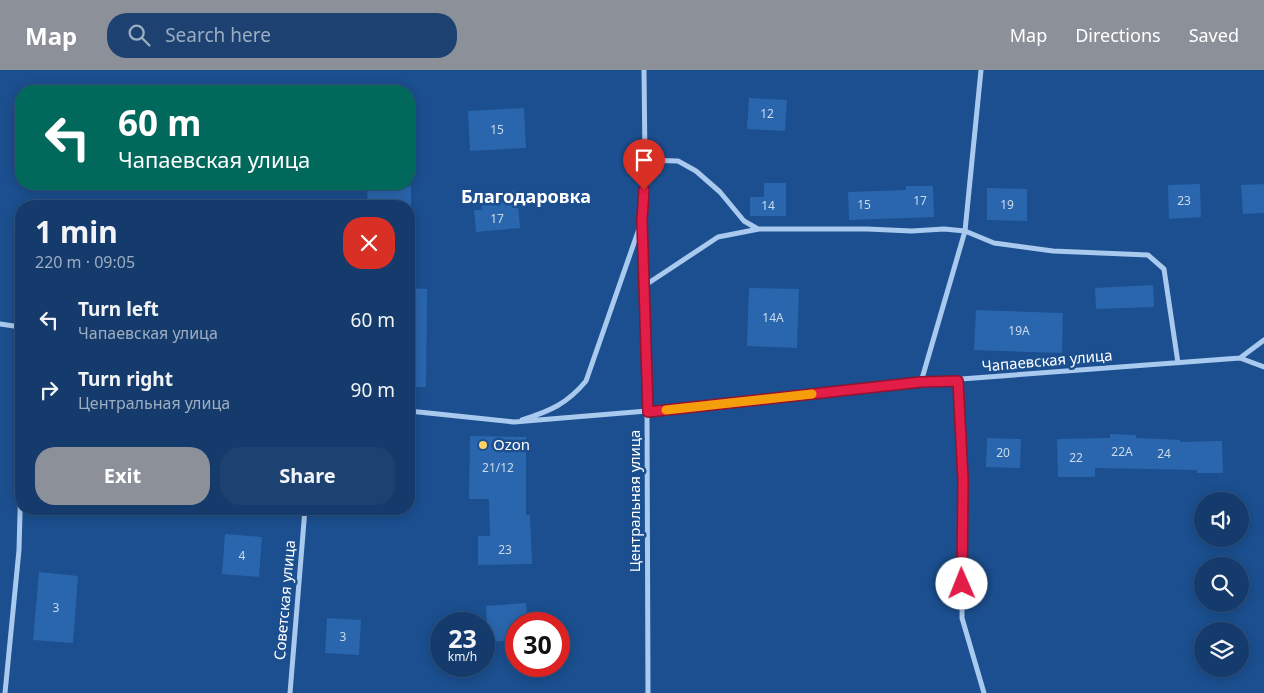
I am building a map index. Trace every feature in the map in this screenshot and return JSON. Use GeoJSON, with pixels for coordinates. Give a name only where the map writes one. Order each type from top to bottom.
{"type":"FeatureCollection","features":[{"type":"Feature","properties":{"kind":"street","name":"Центральная улица"},"geometry":{"type":"LineString","coordinates":[[644,70],[645,160],[642,220],[648,412],[648,693]]}},
{"type":"Feature","properties":{"kind":"street"},"geometry":{"type":"LineString","coordinates":[[921,382],[965,231],[981,70]]}},
{"type":"Feature","properties":{"kind":"street"},"geometry":{"type":"LineString","coordinates":[[645,160],[678,161],[696,171],[720,192],[744,221],[759,229]]}},
{"type":"Feature","properties":{"kind":"street"},"geometry":{"type":"LineString","coordinates":[[514,422],[550,411],[573,397],[586,381],[642,220]]}},
{"type":"Feature","properties":{"kind":"street"},"geometry":{"type":"LineString","coordinates":[[644,286],[718,237],[759,229],[912,231],[944,228],[965,231],[994,243],[1053,251],[1148,255],[1164,269],[1178,363]]}},
{"type":"Feature","properties":{"kind":"street"},"geometry":{"type":"LineString","coordinates":[[0,324],[15,327]]}},
{"type":"Feature","properties":{"kind":"street"},"geometry":{"type":"LineString","coordinates":[[1240,358],[1264,340]]}},
{"type":"Feature","properties":{"kind":"street"},"geometry":{"type":"LineString","coordinates":[[1240,358],[1264,367]]}},
{"type":"Feature","properties":{"kind":"street","name":"Чапаевская улица"},"geometry":{"type":"LineString","coordinates":[[415,412],[514,422],[648,412],[921,382],[958,381],[1240,358]]}},
{"type":"Feature","properties":{"kind":"street"},"geometry":{"type":"LineString","coordinates":[[958,381],[963,480],[962,618],[984,693]]}},
{"type":"Feature","properties":{"kind":"street"},"geometry":{"type":"LineString","coordinates":[[4,693],[19,550],[20,515]]}},
{"type":"Feature","properties":{"kind":"street","name":"Советская улица"},"geometry":{"type":"LineString","coordinates":[[290,693],[305,515]]}},
{"type":"Feature","properties":{"kind":"building"},"geometry":{"type":"Polygon","coordinates":[[[749,98],[787,100],[785,131],[747,129],[749,98]]]}},
{"type":"Feature","properties":{"kind":"building"},"geometry":{"type":"Polygon","coordinates":[[[524,108],[526,148],[470,151],[468,111],[524,108]]]}},
{"type":"Feature","properties":{"kind":"building"},"geometry":{"type":"Polygon","coordinates":[[[764,183],[786,183],[786,216],[750,216],[750,197],[764,197],[764,183]]]}},
{"type":"Feature","properties":{"kind":"building"},"geometry":{"type":"Polygon","coordinates":[[[1200,184],[1201,217],[1169,219],[1168,185],[1200,184]]]}},
{"type":"Feature","properties":{"kind":"building"},"geometry":{"type":"Polygon","coordinates":[[[1264,184],[1264,213],[1243,214],[1241,185],[1264,184]]]}},
{"type":"Feature","properties":{"kind":"building"},"geometry":{"type":"Polygon","coordinates":[[[906,186],[933,186],[934,217],[849,220],[848,192],[906,190],[906,186]]]}},
{"type":"Feature","properties":{"kind":"building"},"geometry":{"type":"Polygon","coordinates":[[[987,188],[1027,189],[1027,221],[987,220],[987,188]]]}},
{"type":"Feature","properties":{"kind":"building"},"geometry":{"type":"Polygon","coordinates":[[[367,190],[411,190],[411,200],[368,200],[367,190]]]}},
{"type":"Feature","properties":{"kind":"building"},"geometry":{"type":"Polygon","coordinates":[[[517,191],[520,228],[476,232],[474,210],[482,210],[481,194],[517,191]]]}},
{"type":"Feature","properties":{"kind":"building"},"geometry":{"type":"Polygon","coordinates":[[[1153,285],[1154,307],[1096,309],[1095,288],[1153,285]]]}},
{"type":"Feature","properties":{"kind":"building"},"geometry":{"type":"Polygon","coordinates":[[[415,288],[427,289],[426,387],[415,387],[415,288]]]}},
{"type":"Feature","properties":{"kind":"building"},"geometry":{"type":"Polygon","coordinates":[[[749,288],[799,289],[797,348],[747,346],[749,288]]]}},
{"type":"Feature","properties":{"kind":"building"},"geometry":{"type":"Polygon","coordinates":[[[976,310],[1063,313],[1062,353],[974,350],[976,310]]]}},
{"type":"Feature","properties":{"kind":"building"},"geometry":{"type":"Polygon","coordinates":[[[1110,434],[1136,435],[1136,438],[1180,440],[1180,442],[1222,441],[1223,473],[1197,473],[1197,470],[1095,468],[1095,477],[1058,477],[1057,439],[1110,438],[1110,434]]]}},
{"type":"Feature","properties":{"kind":"building"},"geometry":{"type":"Polygon","coordinates":[[[470,436],[526,437],[526,515],[530,515],[532,564],[478,565],[478,536],[490,536],[489,499],[469,499],[470,436]]]}},
{"type":"Feature","properties":{"kind":"building"},"geometry":{"type":"Polygon","coordinates":[[[987,438],[1021,439],[1020,468],[986,467],[987,438]]]}},
{"type":"Feature","properties":{"kind":"building"},"geometry":{"type":"Polygon","coordinates":[[[225,534],[262,537],[259,577],[222,574],[225,534]]]}},
{"type":"Feature","properties":{"kind":"building"},"geometry":{"type":"Polygon","coordinates":[[[39,572],[78,576],[73,643],[33,640],[39,572]]]}},
{"type":"Feature","properties":{"kind":"building"},"geometry":{"type":"Polygon","coordinates":[[[526,603],[527,612],[505,612],[505,641],[495,642],[495,612],[486,612],[486,606],[526,603]]]}},
{"type":"Feature","properties":{"kind":"building"},"geometry":{"type":"Polygon","coordinates":[[[327,618],[361,620],[359,655],[325,653],[327,618]]]}},
{"type":"Feature","properties":{"kind":"slow traffic"},"geometry":{"type":"LineString","coordinates":[[666,410],[812,394]]}},
{"type":"Feature","properties":{"kind":"place","name":"Ozon"},"geometry":{"type":"Point","coordinates":[483,445]}},
{"type":"Feature","properties":{"kind":"district","name":"Благодаровка"},"geometry":{"type":"Point","coordinates":[526,197]}},
{"type":"Feature","properties":{"kind":"route"},"geometry":{"type":"LineString","coordinates":[[644,190],[642,220],[648,412],[921,382],[958,381],[963,480],[962,584]]}}]}
